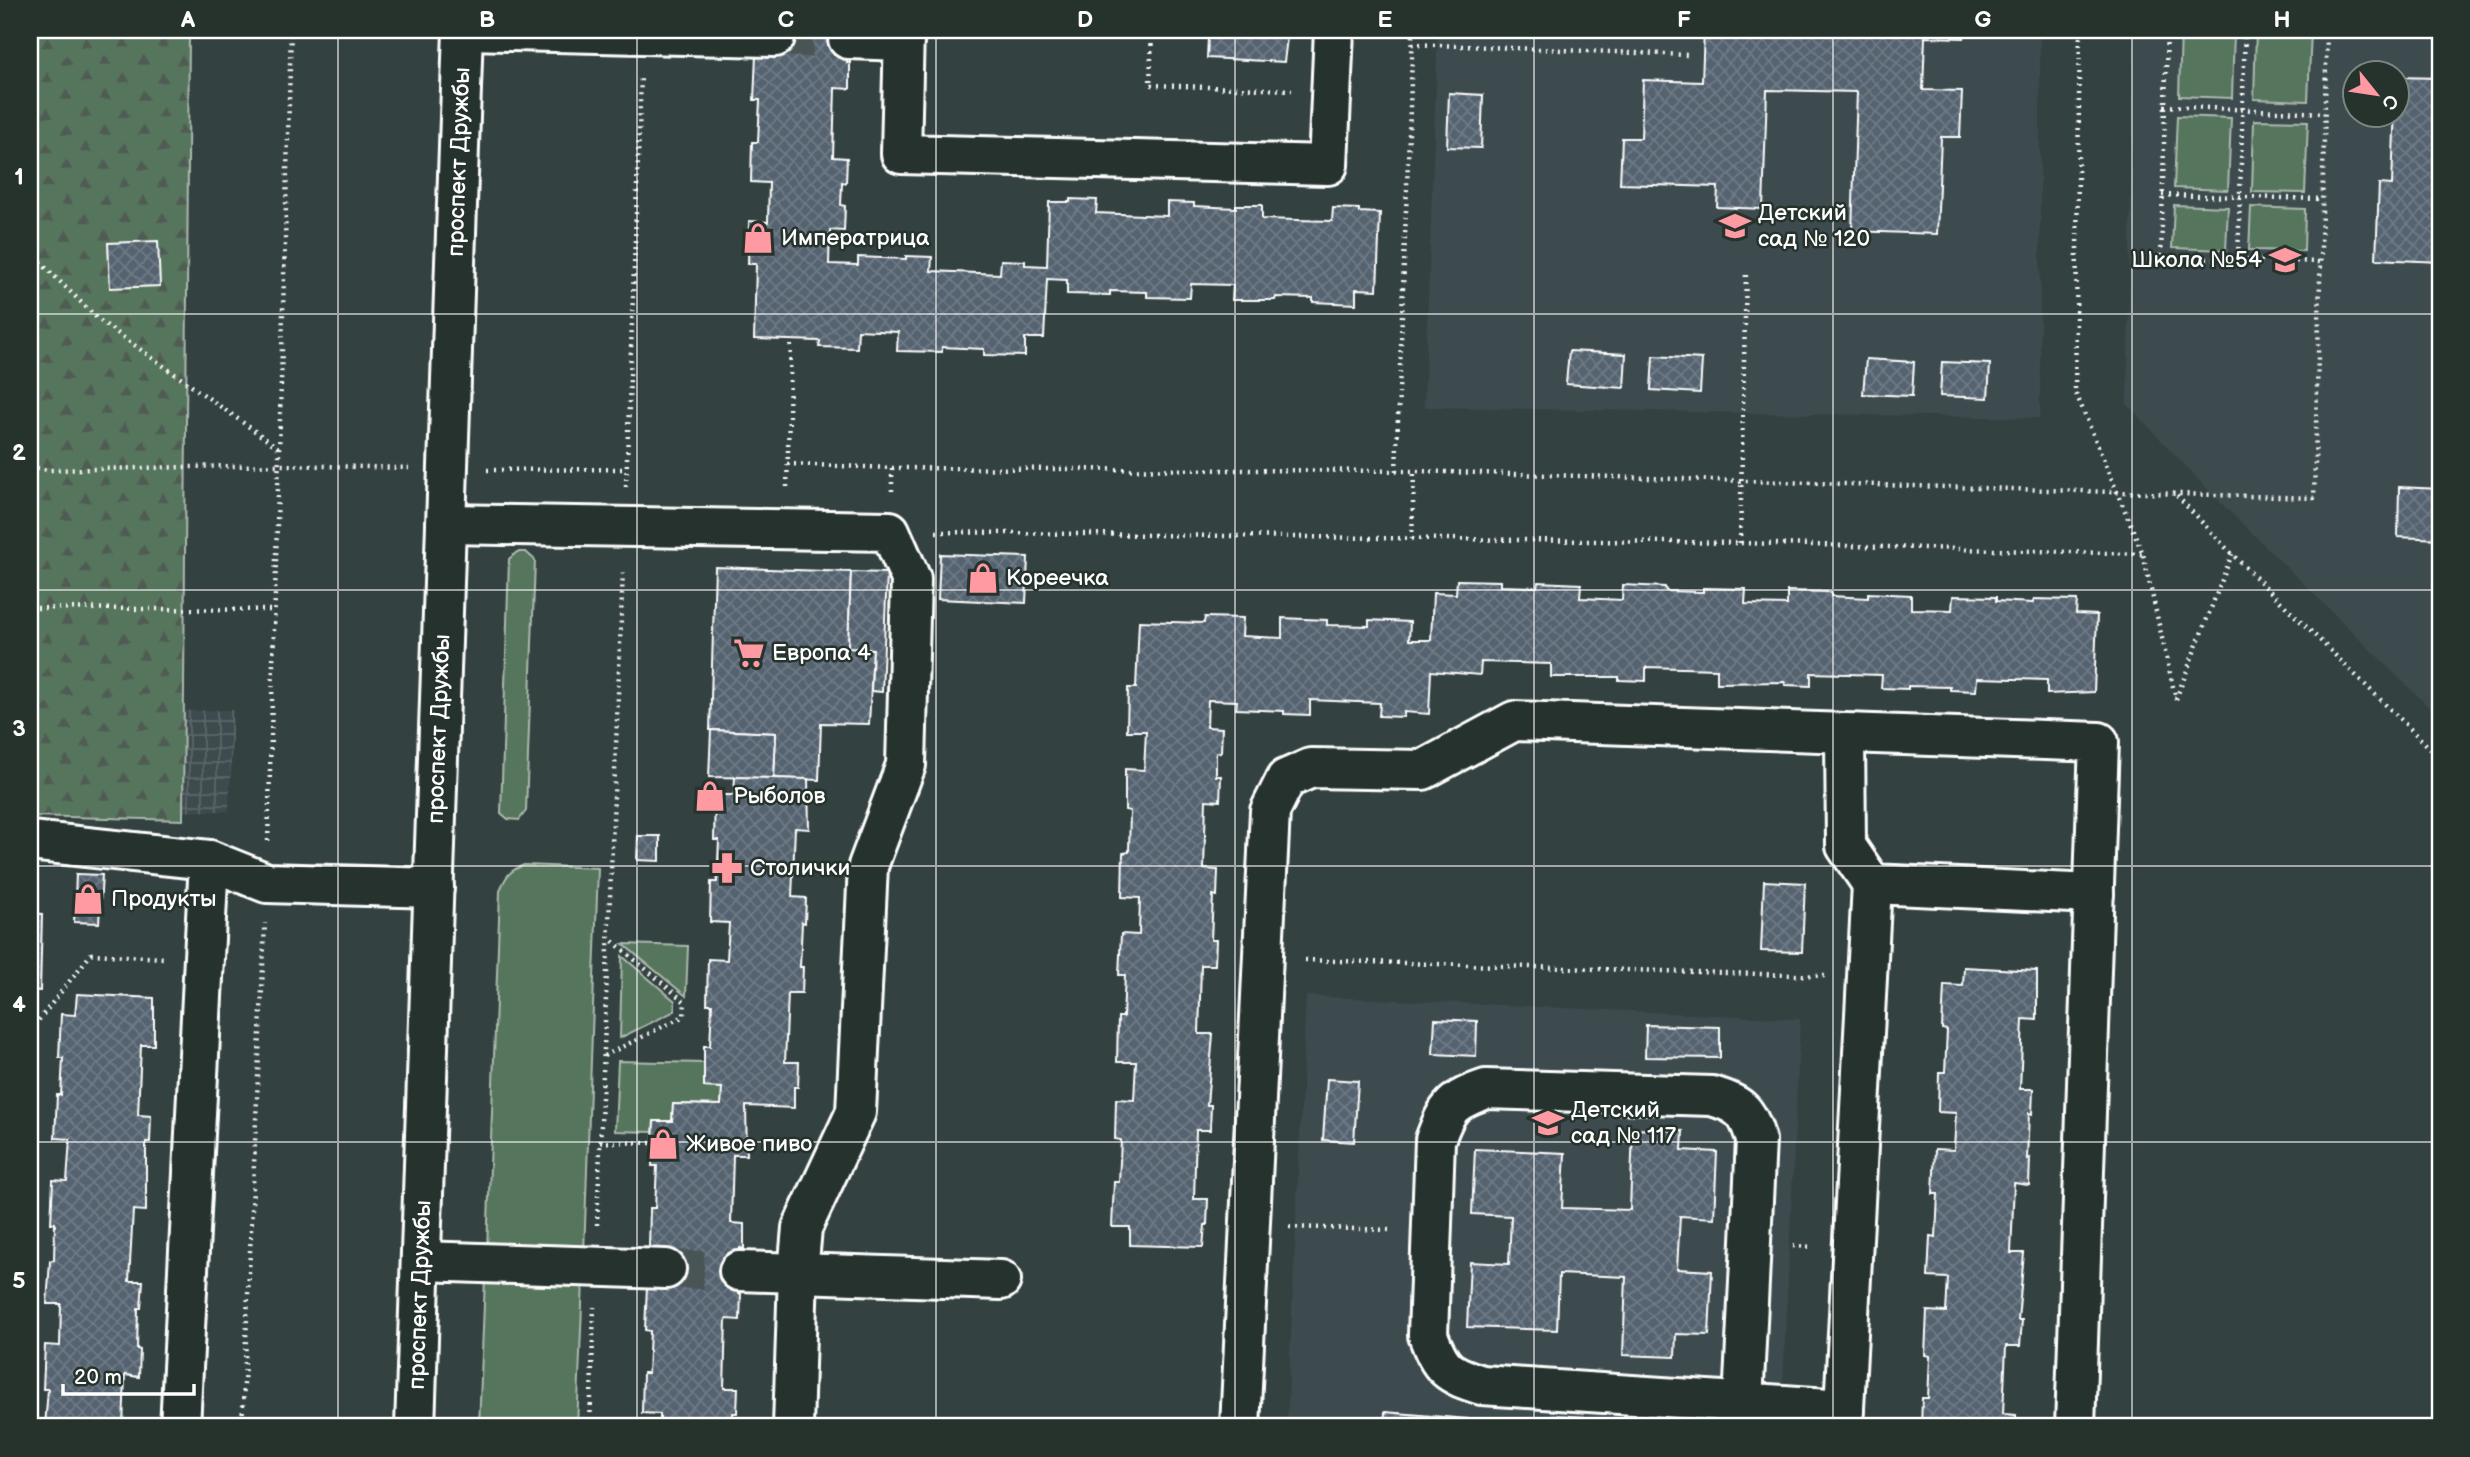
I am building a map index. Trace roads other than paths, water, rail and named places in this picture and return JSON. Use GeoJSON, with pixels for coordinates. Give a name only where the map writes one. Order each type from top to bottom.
{"type":"FeatureCollection","features":[{"type":"Feature","properties":{"kind":"main road","name":"проспект Дружбы"},"geometry":{"type":"LineString","coordinates":[[415,1427],[463,30]]}},
{"type":"Feature","properties":{"kind":"main road"},"geometry":{"type":"LineString","coordinates":[[469,30],[775,37]]}},
{"type":"Feature","properties":{"kind":"main road"},"geometry":{"type":"LineString","coordinates":[[848,39],[904,35],[901,154],[1328,164],[1334,30]]}},
{"type":"Feature","properties":{"kind":"main road"},"geometry":{"type":"LineString","coordinates":[[446,524],[890,531],[911,579],[906,765],[868,866],[856,1112],[802,1228],[793,1427]]}},
{"type":"Feature","properties":{"kind":"main road"},"geometry":{"type":"LineString","coordinates":[[1240,1427],[1270,811],[1286,779],[1311,768],[1423,770],[1514,721],[2099,742],[2075,1427]]}},
{"type":"Feature","properties":{"kind":"main road"},"geometry":{"type":"LineString","coordinates":[[1743,1403],[1756,1140],[1750,1119],[1733,1102],[1712,1096],[1486,1089],[1459,1098],[1444,1115],[1435,1140],[1428,1335],[1438,1360],[1455,1376],[1482,1385],[1743,1403],[1843,1418],[1872,884],[1846,846],[1845,734]]}},
{"type":"Feature","properties":{"kind":"main road"},"geometry":{"type":"LineString","coordinates":[[30,841],[209,860],[267,883],[434,888]]}},
{"type":"Feature","properties":{"kind":"main road"},"geometry":{"type":"LineString","coordinates":[[180,1427],[209,860]]}},
{"type":"Feature","properties":{"kind":"main road"},"geometry":{"type":"LineString","coordinates":[[1872,884],[2094,894]]}},
{"type":"Feature","properties":{"kind":"main road"},"geometry":{"type":"LineString","coordinates":[[421,1261],[666,1269]]}},
{"type":"Feature","properties":{"kind":"main road"},"geometry":{"type":"LineString","coordinates":[[739,1271],[1001,1280]]}},
{"type":"Feature","properties":{"kind":"tunnel"},"geometry":{"type":"LineString","coordinates":[[775,37],[848,39]]}},
{"type":"Feature","properties":{"kind":"tunnel"},"geometry":{"type":"LineString","coordinates":[[666,1269],[739,1271]]}},
{"type":"Feature","properties":{"kind":"place","name":"Детский сад № 120"},"geometry":{"type":"Point","coordinates":[1735,226]}},
{"type":"Feature","properties":{"kind":"place","name":"Императрица"},"geometry":{"type":"Point","coordinates":[758,238]}},
{"type":"Feature","properties":{"kind":"place","name":"Школа №54"},"geometry":{"type":"Point","coordinates":[2285,260]}},
{"type":"Feature","properties":{"kind":"place","name":"Кореечка"},"geometry":{"type":"Point","coordinates":[983,578]}},
{"type":"Feature","properties":{"kind":"place","name":"Европа 4"},"geometry":{"type":"Point","coordinates":[749,653]}},
{"type":"Feature","properties":{"kind":"place","name":"Рыболов"},"geometry":{"type":"Point","coordinates":[710,796]}},
{"type":"Feature","properties":{"kind":"place","name":"Столички"},"geometry":{"type":"Point","coordinates":[727,868]}},
{"type":"Feature","properties":{"kind":"place","name":"Продукты"},"geometry":{"type":"Point","coordinates":[88,899]}},
{"type":"Feature","properties":{"kind":"place","name":"Детский сад № 117"},"geometry":{"type":"Point","coordinates":[1548,1123]}},
{"type":"Feature","properties":{"kind":"place","name":"Живое пиво"},"geometry":{"type":"Point","coordinates":[663,1144]}}]}
